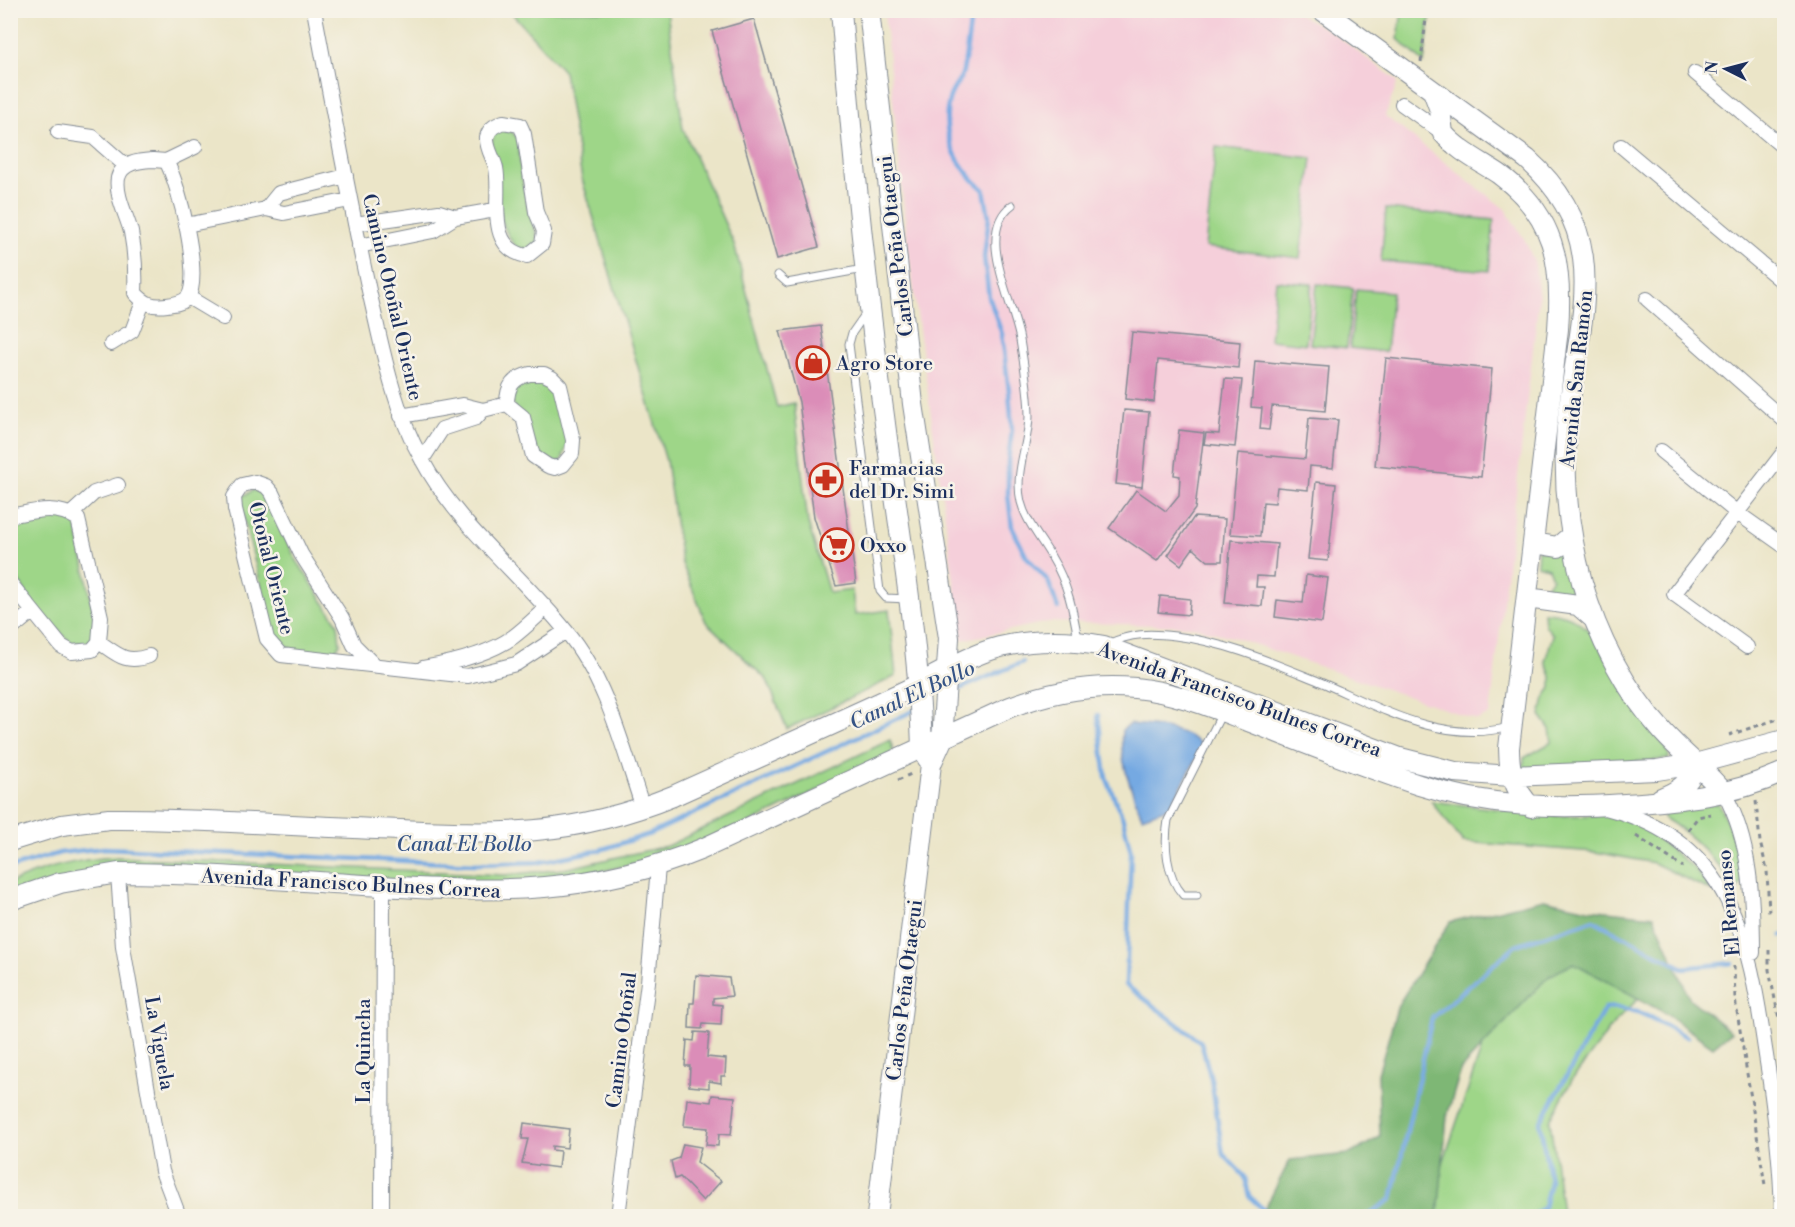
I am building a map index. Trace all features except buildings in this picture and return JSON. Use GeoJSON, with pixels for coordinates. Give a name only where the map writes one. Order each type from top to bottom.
{"type":"FeatureCollection","features":[{"type":"Feature","properties":{"kind":"street","name":"Camino Otoñal Oriente"},"geometry":{"type":"LineString","coordinates":[[314,10],[359,246],[387,369],[401,416],[422,460],[463,520],[579,648],[599,686],[643,808]]}},
{"type":"Feature","properties":{"kind":"street","name":"Carlos Peña Otaegui"},"geometry":{"type":"LineString","coordinates":[[841,10],[871,306],[920,690],[925,748],[877,1216]]}},
{"type":"Feature","properties":{"kind":"street","name":"Carlos Peña Otaegui"},"geometry":{"type":"LineString","coordinates":[[869,10],[913,404],[949,638],[943,732],[925,748]]}},
{"type":"Feature","properties":{"kind":"street","name":"Avenida San Ramón"},"geometry":{"type":"LineString","coordinates":[[1322,10],[1536,167],[1567,207],[1581,240],[1585,260],[1585,289],[1566,442],[1571,537],[1582,582],[1609,652],[1636,698],[1665,734],[1724,793]]}},
{"type":"Feature","properties":{"kind":"street"},"geometry":{"type":"LineString","coordinates":[[1695,73],[1785,148]]}},
{"type":"Feature","properties":{"kind":"street"},"geometry":{"type":"LineString","coordinates":[[1433,91],[1440,110],[1443,133]]}},
{"type":"Feature","properties":{"kind":"street","name":"Avenida San Ramón"},"geometry":{"type":"LineString","coordinates":[[1402,104],[1501,176],[1527,200],[1547,230],[1558,262],[1558,329],[1512,726],[1509,755],[1511,776]]}},
{"type":"Feature","properties":{"kind":"street"},"geometry":{"type":"LineString","coordinates":[[511,123],[520,125],[524,134],[536,212],[544,231],[542,244],[527,255],[510,250],[502,236],[495,210],[496,167],[487,136],[496,125],[511,123]]}},
{"type":"Feature","properties":{"kind":"street"},"geometry":{"type":"LineString","coordinates":[[58,132],[93,137],[126,166]]}},
{"type":"Feature","properties":{"kind":"street"},"geometry":{"type":"LineString","coordinates":[[1621,146],[1785,283]]}},
{"type":"Feature","properties":{"kind":"street"},"geometry":{"type":"LineString","coordinates":[[166,162],[174,175],[186,225],[194,283],[188,297],[179,304],[155,307],[143,302],[135,292],[137,264],[119,191],[118,177],[126,166],[143,161],[166,162],[195,147]]}},
{"type":"Feature","properties":{"kind":"street"},"geometry":{"type":"LineString","coordinates":[[266,209],[279,193],[346,176]]}},
{"type":"Feature","properties":{"kind":"street"},"geometry":{"type":"LineString","coordinates":[[186,225],[266,209],[284,213],[350,200]]}},
{"type":"Feature","properties":{"kind":"street"},"geometry":{"type":"LineString","coordinates":[[359,246],[433,231],[455,217],[495,210]]}},
{"type":"Feature","properties":{"kind":"street"},"geometry":{"type":"LineString","coordinates":[[355,224],[439,212],[455,217]]}},
{"type":"Feature","properties":{"kind":"street"},"geometry":{"type":"LineString","coordinates":[[188,297],[223,318]]}},
{"type":"Feature","properties":{"kind":"street"},"geometry":{"type":"LineString","coordinates":[[1647,299],[1785,420]]}},
{"type":"Feature","properties":{"kind":"street"},"geometry":{"type":"LineString","coordinates":[[111,344],[132,331],[143,302]]}},
{"type":"Feature","properties":{"kind":"street"},"geometry":{"type":"LineString","coordinates":[[879,375],[886,381],[896,382],[904,378],[910,370]]}},
{"type":"Feature","properties":{"kind":"street"},"geometry":{"type":"LineString","coordinates":[[544,374],[560,386],[573,441],[572,454],[563,465],[555,468],[548,466],[533,456],[524,417],[507,404],[507,392],[512,382],[519,376],[544,374]]}},
{"type":"Feature","properties":{"kind":"street"},"geometry":{"type":"LineString","coordinates":[[883,410],[893,401],[900,399],[913,404]]}},
{"type":"Feature","properties":{"kind":"street"},"geometry":{"type":"LineString","coordinates":[[422,460],[442,429],[476,418],[483,410],[507,404]]}},
{"type":"Feature","properties":{"kind":"street"},"geometry":{"type":"LineString","coordinates":[[401,416],[463,405],[474,405],[483,410]]}},
{"type":"Feature","properties":{"kind":"street"},"geometry":{"type":"LineString","coordinates":[[1661,451],[1736,512],[1785,546]]}},
{"type":"Feature","properties":{"kind":"street"},"geometry":{"type":"LineString","coordinates":[[1747,647],[1674,594],[1785,452]]}},
{"type":"Feature","properties":{"kind":"street","name":"Otoñal Oriente"},"geometry":{"type":"LineString","coordinates":[[373,664],[360,654],[348,629],[301,554],[269,489],[255,482],[242,485],[234,496],[235,509],[269,642],[277,653],[285,656],[418,669],[451,676],[468,676],[501,670],[516,664],[566,631]]}},
{"type":"Feature","properties":{"kind":"street"},"geometry":{"type":"LineString","coordinates":[[71,514],[94,493],[118,485]]}},
{"type":"Feature","properties":{"kind":"street"},"geometry":{"type":"LineString","coordinates":[[10,516],[48,508],[71,514],[78,519],[101,617],[99,642],[92,650],[72,652],[61,646],[10,583]]}},
{"type":"Feature","properties":{"kind":"street"},"geometry":{"type":"LineString","coordinates":[[1534,537],[1540,544],[1558,547],[1571,537]]}},
{"type":"Feature","properties":{"kind":"street"},"geometry":{"type":"LineString","coordinates":[[1527,598],[1578,605],[1596,621]]}},
{"type":"Feature","properties":{"kind":"street","name":"Otoñal Oriente"},"geometry":{"type":"LineString","coordinates":[[418,669],[458,660],[494,647],[512,638],[546,609]]}},
{"type":"Feature","properties":{"kind":"street"},"geometry":{"type":"LineString","coordinates":[[10,630],[32,612]]}},
{"type":"Feature","properties":{"kind":"street"},"geometry":{"type":"LineString","coordinates":[[332,661],[345,650],[348,642],[348,629]]}},
{"type":"Feature","properties":{"kind":"street","name":"Avenida Francisco Bulnes Correa"},"geometry":{"type":"LineString","coordinates":[[10,841],[62,825],[117,819],[471,833],[527,833],[583,825],[643,808],[920,690],[946,677],[977,655],[1008,645],[1039,641],[1078,642],[1104,646],[1400,758],[1455,772],[1511,776],[1657,770],[1695,764],[1777,743]]}},
{"type":"Feature","properties":{"kind":"street"},"geometry":{"type":"LineString","coordinates":[[99,642],[120,657],[134,661],[149,656]]}},
{"type":"Feature","properties":{"kind":"street","name":"Avenida Francisco Bulnes Correa"},"geometry":{"type":"LineString","coordinates":[[943,732],[1026,701],[1085,688],[1111,687],[1157,691],[1223,712],[1420,785],[1468,798],[1531,807],[1649,803],[1724,793],[1782,773]]}},
{"type":"Feature","properties":{"kind":"street"},"geometry":{"type":"LineString","coordinates":[[1777,743],[1770,765],[1782,773]]}},
{"type":"Feature","properties":{"kind":"street","name":"Avenida Francisco Bulnes Correa"},"geometry":{"type":"LineString","coordinates":[[10,900],[60,883],[118,873],[476,892],[538,889],[609,879],[658,867],[925,748]]}},
{"type":"Feature","properties":{"kind":"street"},"geometry":{"type":"LineString","coordinates":[[1649,803],[1675,792],[1686,783],[1694,772],[1695,764]]}},
{"type":"Feature","properties":{"kind":"street"},"geometry":{"type":"LineString","coordinates":[[1511,776],[1531,807]]}},
{"type":"Feature","properties":{"kind":"street","name":"El Remanso"},"geometry":{"type":"LineString","coordinates":[[1724,793],[1741,831],[1747,863],[1753,910],[1754,976],[1780,1155],[1782,1216]]}},
{"type":"Feature","properties":{"kind":"street","name":"El Remanso"},"geometry":{"type":"LineString","coordinates":[[1597,806],[1653,825],[1678,841],[1701,862],[1721,887],[1736,915],[1754,976]]}},
{"type":"Feature","properties":{"kind":"street","name":"Camino Otoñal"},"geometry":{"type":"LineString","coordinates":[[618,1216],[646,994],[658,867]]}},
{"type":"Feature","properties":{"kind":"street","name":"La Viguela"},"geometry":{"type":"LineString","coordinates":[[118,873],[123,947],[162,1171],[179,1216]]}},
{"type":"Feature","properties":{"kind":"street","name":"La Quincha"},"geometry":{"type":"LineString","coordinates":[[382,1216],[383,886]]}},
{"type":"Feature","properties":{"kind":"lane"},"geometry":{"type":"LineString","coordinates":[[1012,205],[1002,212],[997,231],[995,259],[1005,284],[1020,338],[1028,403],[1029,418],[1018,480],[1020,500],[1024,512],[1054,560],[1071,598],[1078,642]]}},
{"type":"Feature","properties":{"kind":"lane"},"geometry":{"type":"LineString","coordinates":[[778,275],[787,283],[867,268]]}},
{"type":"Feature","properties":{"kind":"lane"},"geometry":{"type":"LineString","coordinates":[[871,306],[852,333],[849,344],[874,544],[880,591],[886,598],[908,599]]}},
{"type":"Feature","properties":{"kind":"lane"},"geometry":{"type":"LineString","coordinates":[[1104,646],[1125,636],[1147,633],[1198,639],[1225,645],[1297,673],[1413,723],[1461,731],[1495,730],[1512,726]]}},
{"type":"Feature","properties":{"kind":"lane"},"geometry":{"type":"LineString","coordinates":[[1197,895],[1183,895],[1176,888],[1165,838],[1168,820],[1223,712]]}},
{"type":"Feature","properties":{"kind":"path"},"geometry":{"type":"LineString","coordinates":[[1421,64],[1427,10]]}},
{"type":"Feature","properties":{"kind":"path"},"geometry":{"type":"LineString","coordinates":[[1725,736],[1785,717]]}},
{"type":"Feature","properties":{"kind":"path"},"geometry":{"type":"LineString","coordinates":[[1635,835],[1655,846],[1691,874]]}},
{"type":"Feature","properties":{"kind":"path"},"geometry":{"type":"LineString","coordinates":[[1734,964],[1735,999],[1766,1194]]}},
{"type":"Feature","properties":{"kind":"shaded area"},"geometry":{"type":"Polygon","coordinates":[[[884,11],[1294,11],[1331,32],[1398,81],[1385,116],[1505,209],[1525,240],[1535,264],[1539,298],[1490,714],[1477,720],[1236,638],[1189,626],[1048,622],[962,640],[908,248],[884,11]]]}},
{"type":"Feature","properties":{"kind":"green space"},"geometry":{"type":"Polygon","coordinates":[[[510,11],[667,11],[683,129],[734,244],[777,407],[794,403],[808,523],[829,593],[852,590],[855,615],[889,610],[896,676],[787,729],[767,680],[706,622],[681,561],[666,461],[582,179],[564,72],[510,11]]]}},
{"type":"Feature","properties":{"kind":"green space"},"geometry":{"type":"Polygon","coordinates":[[[1402,11],[1431,11],[1424,63],[1398,39],[1402,11]]]}},
{"type":"Feature","properties":{"kind":"green space"},"geometry":{"type":"Polygon","coordinates":[[[502,130],[512,132],[519,140],[519,159],[524,187],[538,242],[528,249],[517,248],[509,237],[500,212],[492,142],[494,135],[502,130]]]}},
{"type":"Feature","properties":{"kind":"green space"},"geometry":{"type":"Polygon","coordinates":[[[1216,147],[1312,158],[1300,258],[1205,247],[1216,147]]]}},
{"type":"Feature","properties":{"kind":"green space"},"geometry":{"type":"Polygon","coordinates":[[[1386,209],[1494,220],[1489,271],[1381,261],[1386,209]]]}},
{"type":"Feature","properties":{"kind":"green space"},"geometry":{"type":"Polygon","coordinates":[[[1276,281],[1312,284],[1306,344],[1270,340],[1276,281]]]}},
{"type":"Feature","properties":{"kind":"green space"},"geometry":{"type":"Polygon","coordinates":[[[1317,284],[1353,288],[1347,348],[1310,344],[1317,284]]]}},
{"type":"Feature","properties":{"kind":"green space"},"geometry":{"type":"Polygon","coordinates":[[[1356,289],[1392,292],[1386,352],[1350,348],[1356,289]]]}},
{"type":"Feature","properties":{"kind":"green space"},"geometry":{"type":"Polygon","coordinates":[[[530,379],[543,379],[554,386],[569,441],[561,462],[549,462],[539,454],[512,403],[517,384],[530,379]]]}},
{"type":"Feature","properties":{"kind":"green space"},"geometry":{"type":"Polygon","coordinates":[[[254,490],[263,493],[268,499],[295,558],[338,624],[340,644],[333,653],[299,652],[284,645],[273,633],[241,507],[241,497],[254,490]]]}},
{"type":"Feature","properties":{"kind":"green space"},"geometry":{"type":"Polygon","coordinates":[[[56,511],[76,523],[97,630],[92,643],[71,643],[35,607],[11,569],[10,518],[56,511]]]}},
{"type":"Feature","properties":{"kind":"green space"},"geometry":{"type":"Polygon","coordinates":[[[1538,550],[1567,554],[1574,581],[1569,583],[1572,595],[1542,592],[1552,578],[1548,568],[1537,565],[1538,550]]]}},
{"type":"Feature","properties":{"kind":"green space"},"geometry":{"type":"Polygon","coordinates":[[[1544,612],[1570,617],[1591,633],[1668,751],[1669,759],[1524,771],[1524,758],[1552,742],[1550,729],[1540,715],[1544,698],[1551,688],[1551,676],[1545,661],[1553,635],[1545,625],[1544,612]]]}},
{"type":"Feature","properties":{"kind":"green space"},"geometry":{"type":"Polygon","coordinates":[[[890,740],[894,753],[701,847],[538,887],[203,870],[11,898],[11,883],[36,872],[89,860],[117,857],[505,875],[564,869],[667,846],[890,740]]]}},
{"type":"Feature","properties":{"kind":"green space"},"geometry":{"type":"Polygon","coordinates":[[[1431,801],[1553,816],[1609,815],[1637,823],[1695,869],[1711,891],[1654,863],[1595,852],[1463,842],[1431,801]]]}},
{"type":"Feature","properties":{"kind":"green space"},"geometry":{"type":"Polygon","coordinates":[[[1718,803],[1738,845],[1743,881],[1737,889],[1695,841],[1664,818],[1664,812],[1667,811],[1718,803]]]}},
{"type":"Feature","properties":{"kind":"green space"},"geometry":{"type":"Polygon","coordinates":[[[1544,899],[1588,909],[1654,916],[1690,999],[1731,1032],[1713,1047],[1663,1012],[1574,963],[1549,976],[1461,1069],[1447,1116],[1438,1216],[1261,1216],[1290,1160],[1350,1154],[1380,1137],[1378,1074],[1398,1005],[1450,922],[1544,899]]]}},
{"type":"Feature","properties":{"kind":"green space"},"geometry":{"type":"Polygon","coordinates":[[[1568,950],[1654,983],[1615,1022],[1572,1080],[1550,1120],[1562,1213],[1557,1216],[1425,1216],[1494,1012],[1568,950]]]}},
{"type":"Feature","properties":{"kind":"water"},"geometry":{"type":"Polygon","coordinates":[[[1130,724],[1159,727],[1178,732],[1196,740],[1203,746],[1170,807],[1142,817],[1122,753],[1122,730],[1130,724]]]}},
{"type":"Feature","properties":{"kind":"waterway"},"geometry":{"type":"LineString","coordinates":[[972,10],[963,71],[950,96],[947,126],[953,150],[959,161],[984,190],[989,217],[984,257],[989,297],[1002,334],[1009,391],[1012,430],[1008,461],[1008,495],[1012,527],[1026,556],[1048,581],[1058,608]]}},
{"type":"Feature","properties":{"kind":"waterway","name":"Canal El Bollo"},"geometry":{"type":"LineString","coordinates":[[950,693],[1023,662]]}},
{"type":"Feature","properties":{"kind":"waterway","name":"Canal El Bollo"},"geometry":{"type":"LineString","coordinates":[[10,868],[60,853],[104,848],[475,864],[540,862],[600,850],[650,834],[915,710]]}},
{"type":"Feature","properties":{"kind":"waterway"},"geometry":{"type":"LineString","coordinates":[[1098,715],[1106,777],[1123,819],[1131,852],[1126,985],[1201,1042],[1211,1079],[1223,1154],[1245,1177],[1249,1196],[1270,1216]]}},
{"type":"Feature","properties":{"kind":"waterway"},"geometry":{"type":"LineString","coordinates":[[1366,1216],[1392,1199],[1432,1018],[1516,945],[1593,920],[1683,968],[1732,963]]}},
{"type":"Feature","properties":{"kind":"waterway","name":"Canal El Bollo"},"geometry":{"type":"LineString","coordinates":[[1532,1216],[1544,1207],[1550,1181],[1540,1123],[1605,1008],[1637,1012],[1687,1037]]}},
{"type":"Feature","properties":{"kind":"place","name":"Agro Store"},"geometry":{"type":"Point","coordinates":[813,363]}},
{"type":"Feature","properties":{"kind":"place","name":"Farmacias del Dr. Simi"},"geometry":{"type":"Point","coordinates":[826,480]}},
{"type":"Feature","properties":{"kind":"place","name":"Oxxo"},"geometry":{"type":"Point","coordinates":[837,545]}}]}
